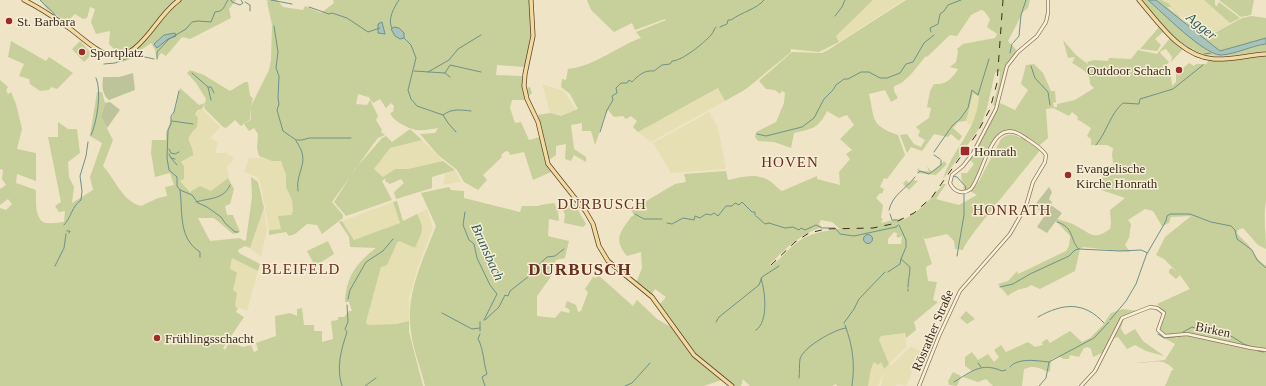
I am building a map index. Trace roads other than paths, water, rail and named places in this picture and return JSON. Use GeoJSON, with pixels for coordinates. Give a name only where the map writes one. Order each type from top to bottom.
{"type":"FeatureCollection","features":[{"type":"Feature","properties":{"kind":"main road"},"geometry":{"type":"LineString","coordinates":[[24,0],[59,21],[101,52],[113,56],[126,53],[139,44],[167,10],[178,0]]}},
{"type":"Feature","properties":{"kind":"main road"},"geometry":{"type":"LineString","coordinates":[[531,0],[533,36],[524,74],[524,86],[527,99],[538,122],[545,156],[550,167],[572,192],[586,212],[593,224],[599,246],[608,261],[652,297],[694,355],[732,386]]}},
{"type":"Feature","properties":{"kind":"main road"},"geometry":{"type":"LineString","coordinates":[[1139,0],[1176,41],[1196,55],[1220,59],[1266,54]]}},
{"type":"Feature","properties":{"kind":"street","name":"Rösrather Straße"},"geometry":{"type":"LineString","coordinates":[[919,386],[939,336],[960,291],[1010,234],[1026,206],[1033,182],[1046,162],[1046,155],[1040,148],[1021,134],[1013,131],[1004,132],[994,142],[972,189],[964,192],[954,190],[950,183],[951,176],[964,166],[976,146],[998,103],[1007,66],[1011,59],[1035,39],[1040,32],[1048,17],[1048,0]]}},
{"type":"Feature","properties":{"kind":"street","name":"Birken"},"geometry":{"type":"LineString","coordinates":[[1081,386],[1095,371],[1121,320],[1150,307],[1157,308],[1164,313],[1158,330],[1165,336],[1187,334],[1250,348],[1266,350]]}},
{"type":"Feature","properties":{"kind":"water"},"geometry":{"type":"Polygon","coordinates":[[[1148,0],[1156,0],[1220,51],[1266,38],[1266,44],[1227,54],[1221,55],[1214,53],[1194,41],[1148,0]]]}},
{"type":"Feature","properties":{"kind":"water"},"geometry":{"type":"Polygon","coordinates":[[[382,22],[385,34],[378,33],[378,24],[382,22]]]}},
{"type":"Feature","properties":{"kind":"water"},"geometry":{"type":"Polygon","coordinates":[[[394,27],[399,28],[404,33],[404,38],[400,39],[395,36],[391,29],[394,27]]]}},
{"type":"Feature","properties":{"kind":"water"},"geometry":{"type":"Polygon","coordinates":[[[175,33],[176,36],[168,39],[157,48],[154,44],[164,35],[175,33]]]}},
{"type":"Feature","properties":{"kind":"water"},"geometry":{"type":"Polygon","coordinates":[[[868,234],[873,239],[868,244],[863,239],[868,234]]]}},
{"type":"Feature","properties":{"kind":"waterway"},"geometry":{"type":"LineString","coordinates":[[40,0],[56,16]]}},
{"type":"Feature","properties":{"kind":"waterway"},"geometry":{"type":"LineString","coordinates":[[157,59],[157,52],[169,39],[186,29],[192,22],[211,22],[215,12],[222,10],[228,0]]}},
{"type":"Feature","properties":{"kind":"waterway"},"geometry":{"type":"LineString","coordinates":[[231,0],[232,2],[240,5],[243,3],[241,0]]}},
{"type":"Feature","properties":{"kind":"waterway"},"geometry":{"type":"LineString","coordinates":[[271,0],[292,4]]}},
{"type":"Feature","properties":{"kind":"waterway"},"geometry":{"type":"LineString","coordinates":[[392,28],[390,21],[393,10],[399,0]]}},
{"type":"Feature","properties":{"kind":"waterway"},"geometry":{"type":"LineString","coordinates":[[720,27],[727,24],[728,20],[731,20],[753,8],[764,0]]}},
{"type":"Feature","properties":{"kind":"waterway"},"geometry":{"type":"LineString","coordinates":[[835,16],[845,0]]}},
{"type":"Feature","properties":{"kind":"waterway"},"geometry":{"type":"LineString","coordinates":[[931,32],[930,28],[938,24],[940,14],[948,5],[961,0]]}},
{"type":"Feature","properties":{"kind":"waterway"},"geometry":{"type":"LineString","coordinates":[[1013,43],[1019,36],[1021,15],[1026,0]]}},
{"type":"Feature","properties":{"kind":"waterway"},"geometry":{"type":"LineString","coordinates":[[245,2],[250,5],[250,11]]}},
{"type":"Feature","properties":{"kind":"waterway"},"geometry":{"type":"LineString","coordinates":[[309,7],[347,18],[368,32],[380,28]]}},
{"type":"Feature","properties":{"kind":"waterway"},"geometry":{"type":"LineString","coordinates":[[274,26],[278,52],[276,68],[279,76],[279,104],[277,110],[283,131],[296,140],[309,138],[351,138]]}},
{"type":"Feature","properties":{"kind":"waterway"},"geometry":{"type":"LineString","coordinates":[[600,132],[607,110],[613,100],[612,96],[617,93],[616,88],[621,83],[627,83],[629,80],[632,82],[644,72],[654,71],[662,65],[670,64],[672,61],[687,55],[708,38],[716,27]]}},
{"type":"Feature","properties":{"kind":"waterway"},"geometry":{"type":"LineString","coordinates":[[428,72],[449,60],[458,49],[481,35]]}},
{"type":"Feature","properties":{"kind":"waterway"},"geometry":{"type":"LineString","coordinates":[[757,134],[766,136],[802,127],[814,118],[824,99],[836,85],[844,79],[848,79],[861,72],[869,72],[880,78],[887,78],[900,73],[906,64],[913,62],[924,43],[934,35]]}},
{"type":"Feature","properties":{"kind":"waterway"},"geometry":{"type":"LineString","coordinates":[[404,38],[411,45],[416,58],[408,90],[411,99],[417,106],[443,115],[456,132]]}},
{"type":"Feature","properties":{"kind":"waterway"},"geometry":{"type":"LineString","coordinates":[[1010,53],[1012,44]]}},
{"type":"Feature","properties":{"kind":"waterway"},"geometry":{"type":"LineString","coordinates":[[1204,54],[1211,53]]}},
{"type":"Feature","properties":{"kind":"waterway"},"geometry":{"type":"LineString","coordinates":[[104,64],[115,63],[136,55],[154,59]]}},
{"type":"Feature","properties":{"kind":"waterway"},"geometry":{"type":"LineString","coordinates":[[934,152],[952,126],[960,119],[968,108],[972,90],[978,95],[989,59]]}},
{"type":"Feature","properties":{"kind":"waterway"},"geometry":{"type":"LineString","coordinates":[[414,71],[445,73],[450,65],[481,72]]}},
{"type":"Feature","properties":{"kind":"waterway"},"geometry":{"type":"LineString","coordinates":[[1096,145],[1115,112],[1123,103],[1139,104],[1140,99],[1173,89],[1203,65]]}},
{"type":"Feature","properties":{"kind":"waterway"},"geometry":{"type":"LineString","coordinates":[[1031,66],[1035,78],[1048,92],[1050,105]]}},
{"type":"Feature","properties":{"kind":"waterway"},"geometry":{"type":"LineString","coordinates":[[192,73],[208,87],[211,100]]}},
{"type":"Feature","properties":{"kind":"waterway"},"geometry":{"type":"LineString","coordinates":[[445,73],[450,77]]}},
{"type":"Feature","properties":{"kind":"waterway"},"geometry":{"type":"LineString","coordinates":[[91,135],[95,123],[99,98],[98,83],[96,78]]}},
{"type":"Feature","properties":{"kind":"waterway"},"geometry":{"type":"LineString","coordinates":[[208,87],[211,87],[214,93]]}},
{"type":"Feature","properties":{"kind":"waterway"},"geometry":{"type":"LineString","coordinates":[[179,91],[174,112],[171,116],[171,124],[168,130],[167,158],[169,170],[177,177],[177,186],[180,190],[192,195],[198,203],[207,207],[221,217],[235,232],[238,232]]}},
{"type":"Feature","properties":{"kind":"waterway"},"geometry":{"type":"LineString","coordinates":[[443,115],[453,110],[471,111]]}},
{"type":"Feature","properties":{"kind":"waterway"},"geometry":{"type":"LineString","coordinates":[[172,121],[193,124]]}},
{"type":"Feature","properties":{"kind":"waterway"},"geometry":{"type":"LineString","coordinates":[[296,141],[303,155],[298,191]]}},
{"type":"Feature","properties":{"kind":"waterway"},"geometry":{"type":"LineString","coordinates":[[64,225],[76,205],[81,200],[82,191],[80,176],[86,156],[88,142]]}},
{"type":"Feature","properties":{"kind":"waterway"},"geometry":{"type":"LineString","coordinates":[[169,149],[171,153],[175,154],[179,152]]}},
{"type":"Feature","properties":{"kind":"waterway"},"geometry":{"type":"LineString","coordinates":[[169,154],[171,158],[175,159]]}},
{"type":"Feature","properties":{"kind":"waterway"},"geometry":{"type":"LineString","coordinates":[[934,155],[940,159]]}},
{"type":"Feature","properties":{"kind":"waterway"},"geometry":{"type":"LineString","coordinates":[[171,158],[177,165]]}},
{"type":"Feature","properties":{"kind":"waterway"},"geometry":{"type":"LineString","coordinates":[[918,173],[920,171],[929,174],[941,165],[941,160]]}},
{"type":"Feature","properties":{"kind":"waterway"},"geometry":{"type":"LineString","coordinates":[[953,176],[957,177],[966,187],[965,190]]}},
{"type":"Feature","properties":{"kind":"waterway"},"geometry":{"type":"LineString","coordinates":[[889,210],[896,196],[915,177]]}},
{"type":"Feature","properties":{"kind":"waterway"},"geometry":{"type":"LineString","coordinates":[[196,202],[220,196],[230,185]]}},
{"type":"Feature","properties":{"kind":"waterway"},"geometry":{"type":"LineString","coordinates":[[180,190],[185,232],[188,240],[200,252],[200,257]]}},
{"type":"Feature","properties":{"kind":"waterway"},"geometry":{"type":"LineString","coordinates":[[957,256],[964,215],[964,194]]}},
{"type":"Feature","properties":{"kind":"waterway"},"geometry":{"type":"LineString","coordinates":[[667,223],[672,224],[683,218],[694,220],[695,216],[700,218],[706,214],[711,215],[714,213],[718,216],[726,206],[732,206],[735,203],[739,205],[742,202],[752,212],[755,212],[755,215]]}},
{"type":"Feature","properties":{"kind":"waterway","name":"Brunsbach"},"geometry":{"type":"LineString","coordinates":[[465,212],[463,225],[469,240],[474,244],[477,258],[490,285],[497,294],[484,320]]}},
{"type":"Feature","properties":{"kind":"waterway"},"geometry":{"type":"LineString","coordinates":[[635,214],[644,219],[662,219]]}},
{"type":"Feature","properties":{"kind":"waterway"},"geometry":{"type":"LineString","coordinates":[[890,214],[892,220],[897,220]]}},
{"type":"Feature","properties":{"kind":"waterway"},"geometry":{"type":"LineString","coordinates":[[1148,252],[1166,221],[1167,216],[1170,214],[1190,214],[1211,222],[1231,226],[1235,230],[1237,239],[1252,250],[1257,260],[1266,268]]}},
{"type":"Feature","properties":{"kind":"waterway"},"geometry":{"type":"LineString","coordinates":[[756,216],[765,224],[769,223]]}},
{"type":"Feature","properties":{"kind":"waterway"},"geometry":{"type":"LineString","coordinates":[[1057,222],[1067,227],[1074,243],[1079,249],[1120,251],[1141,250],[1148,253]]}},
{"type":"Feature","properties":{"kind":"waterway"},"geometry":{"type":"LineString","coordinates":[[769,223],[785,228],[793,227],[799,230],[801,228],[805,230],[816,225],[822,228],[835,228]]}},
{"type":"Feature","properties":{"kind":"waterway"},"geometry":{"type":"LineString","coordinates":[[899,225],[906,240],[906,247],[901,259],[910,267],[908,287]]}},
{"type":"Feature","properties":{"kind":"waterway"},"geometry":{"type":"LineString","coordinates":[[836,229],[840,234],[854,236],[896,227]]}},
{"type":"Feature","properties":{"kind":"waterway"},"geometry":{"type":"LineString","coordinates":[[67,231],[70,231],[69,233]]}},
{"type":"Feature","properties":{"kind":"waterway"},"geometry":{"type":"LineString","coordinates":[[55,266],[64,248],[66,234]]}},
{"type":"Feature","properties":{"kind":"waterway"},"geometry":{"type":"LineString","coordinates":[[348,299],[350,290],[366,262],[383,251],[393,239]]}},
{"type":"Feature","properties":{"kind":"waterway"},"geometry":{"type":"LineString","coordinates":[[485,320],[499,307],[505,295],[508,296],[510,291],[529,276],[531,272],[547,257],[555,256],[564,249]]}},
{"type":"Feature","properties":{"kind":"waterway"},"geometry":{"type":"LineString","coordinates":[[1000,287],[1013,284],[1030,274],[1069,256],[1075,250],[1079,249]]}},
{"type":"Feature","properties":{"kind":"waterway"},"geometry":{"type":"LineString","coordinates":[[1110,320],[1126,301],[1136,284],[1147,253]]}},
{"type":"Feature","properties":{"kind":"waterway"},"geometry":{"type":"LineString","coordinates":[[888,272],[900,264],[901,259]]}},
{"type":"Feature","properties":{"kind":"waterway"},"geometry":{"type":"LineString","coordinates":[[716,322],[719,317],[759,285],[762,277],[779,266]]}},
{"type":"Feature","properties":{"kind":"waterway"},"geometry":{"type":"LineString","coordinates":[[530,274],[548,268]]}},
{"type":"Feature","properties":{"kind":"waterway"},"geometry":{"type":"LineString","coordinates":[[844,323],[859,299],[885,272]]}},
{"type":"Feature","properties":{"kind":"waterway"},"geometry":{"type":"LineString","coordinates":[[756,330],[763,320],[765,306],[764,290],[761,279]]}},
{"type":"Feature","properties":{"kind":"waterway"},"geometry":{"type":"LineString","coordinates":[[342,386],[339,366],[341,352],[347,332],[345,329],[348,322],[347,305]]}},
{"type":"Feature","properties":{"kind":"waterway"},"geometry":{"type":"LineString","coordinates":[[1038,317],[1056,309],[1073,306],[1089,311],[1104,323]]}},
{"type":"Feature","properties":{"kind":"waterway"},"geometry":{"type":"LineString","coordinates":[[442,313],[472,329],[480,328]]}},
{"type":"Feature","properties":{"kind":"waterway","name":"Brunsbach"},"geometry":{"type":"LineString","coordinates":[[480,322],[480,331]]}},
{"type":"Feature","properties":{"kind":"waterway"},"geometry":{"type":"LineString","coordinates":[[1093,339],[1109,322]]}},
{"type":"Feature","properties":{"kind":"waterway"},"geometry":{"type":"LineString","coordinates":[[845,325],[853,355],[852,386]]}},
{"type":"Feature","properties":{"kind":"waterway"},"geometry":{"type":"LineString","coordinates":[[1183,332],[1192,327],[1203,331],[1209,330],[1216,334],[1231,336],[1249,346]]}},
{"type":"Feature","properties":{"kind":"waterway"},"geometry":{"type":"LineString","coordinates":[[799,378],[800,359],[802,354],[820,339],[846,328]]}},
{"type":"Feature","properties":{"kind":"waterway","name":"Brunsbach"},"geometry":{"type":"LineString","coordinates":[[480,334],[478,339],[487,374],[482,377],[485,386]]}},
{"type":"Feature","properties":{"kind":"waterway"},"geometry":{"type":"LineString","coordinates":[[1158,334],[1164,338]]}},
{"type":"Feature","properties":{"kind":"waterway"},"geometry":{"type":"LineString","coordinates":[[1165,338],[1180,336]]}},
{"type":"Feature","properties":{"kind":"waterway"},"geometry":{"type":"LineString","coordinates":[[1039,386],[1046,378],[1049,362],[1092,339]]}},
{"type":"Feature","properties":{"kind":"waterway"},"geometry":{"type":"LineString","coordinates":[[1258,351],[1264,352]]}},
{"type":"Feature","properties":{"kind":"waterway"},"geometry":{"type":"LineString","coordinates":[[1010,367],[1023,361],[1049,362]]}},
{"type":"Feature","properties":{"kind":"waterway"},"geometry":{"type":"LineString","coordinates":[[625,386],[632,383],[650,363]]}},
{"type":"Feature","properties":{"kind":"waterway"},"geometry":{"type":"LineString","coordinates":[[978,363],[981,367]]}},
{"type":"Feature","properties":{"kind":"waterway"},"geometry":{"type":"LineString","coordinates":[[954,382],[977,369],[989,367],[1002,371],[1006,370]]}},
{"type":"Feature","properties":{"kind":"waterway"},"geometry":{"type":"LineString","coordinates":[[365,386],[376,378]]}},
{"type":"Feature","properties":{"kind":"railway"},"geometry":{"type":"LineString","coordinates":[[771,265],[795,242],[809,233],[826,229],[873,228],[892,224],[914,213],[932,197],[976,135],[990,109],[997,83],[1003,0]]}},
{"type":"Feature","properties":{"kind":"place","name":"St. Barbara"},"geometry":{"type":"Point","coordinates":[9,21]}},
{"type":"Feature","properties":{"kind":"place","name":"Sportplatz"},"geometry":{"type":"Point","coordinates":[82,52]}},
{"type":"Feature","properties":{"kind":"place","name":"Outdoor Schach"},"geometry":{"type":"Point","coordinates":[1179,70]}},
{"type":"Feature","properties":{"kind":"place","name":"Honrath"},"geometry":{"type":"Point","coordinates":[965,151]}},
{"type":"Feature","properties":{"kind":"place","name":"Evangelische Kirche Honrath"},"geometry":{"type":"Point","coordinates":[1068,175]}},
{"type":"Feature","properties":{"kind":"place","name":"Frühlingsschacht"},"geometry":{"type":"Point","coordinates":[157,338]}},
{"type":"Feature","properties":{"kind":"district","name":"HOVEN"},"geometry":{"type":"Point","coordinates":[790,162]}},
{"type":"Feature","properties":{"kind":"district","name":"DURBUSCH"},"geometry":{"type":"Point","coordinates":[602,204]}},
{"type":"Feature","properties":{"kind":"district","name":"HONRATH"},"geometry":{"type":"Point","coordinates":[1012,210]}},
{"type":"Feature","properties":{"kind":"district","name":"BLEIFELD"},"geometry":{"type":"Point","coordinates":[301,269]}},
{"type":"Feature","properties":{"kind":"district","name":"DURBUSCH"},"geometry":{"type":"Point","coordinates":[580,269]}},
{"type":"Feature","properties":{"kind":"water label","name":"Agger"},"geometry":{"type":"Point","coordinates":[1202,26]}}]}
